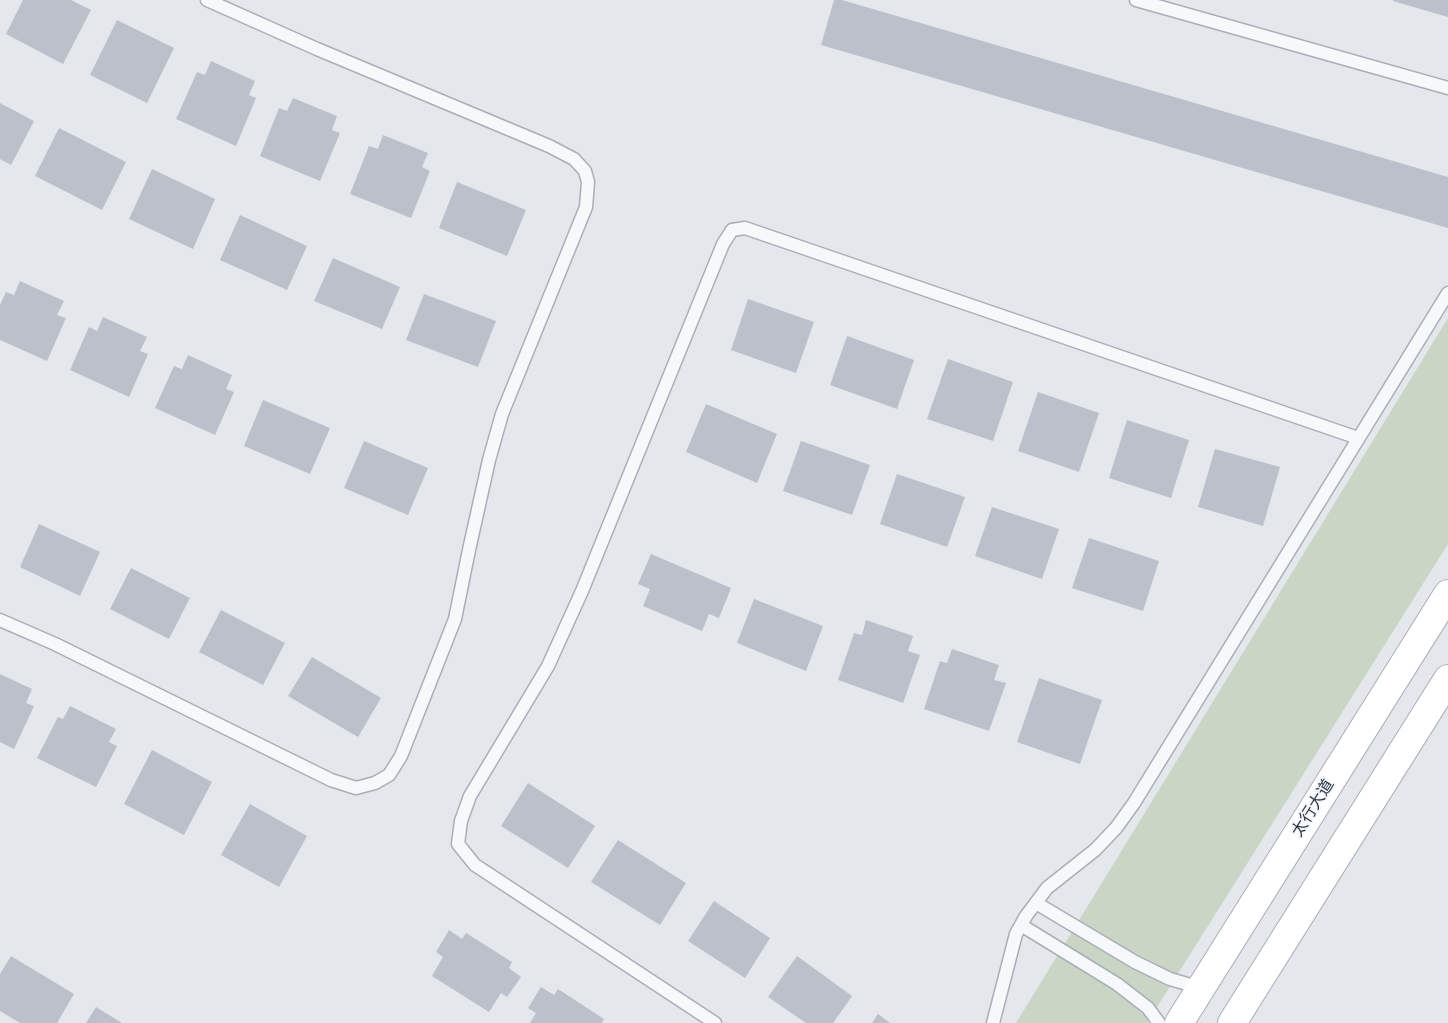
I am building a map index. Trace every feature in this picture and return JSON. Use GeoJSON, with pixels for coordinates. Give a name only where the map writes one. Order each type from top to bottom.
{"type":"FeatureCollection","features":[{"type":"Feature","properties":{"kind":"main road","name":"太行大道"},"geometry":{"type":"LineString","coordinates":[[1179,1023],[1448,594]]}},
{"type":"Feature","properties":{"kind":"main road"},"geometry":{"type":"LineString","coordinates":[[1232,1023],[1448,679]]}},
{"type":"Feature","properties":{"kind":"lane"},"geometry":{"type":"LineString","coordinates":[[0,620],[64,649],[330,780],[356,788],[375,783],[388,774],[401,756],[455,619],[489,460],[502,414],[586,207],[588,182],[585,171],[574,159],[550,146],[317,49],[207,0]]}},
{"type":"Feature","properties":{"kind":"lane"},"geometry":{"type":"LineString","coordinates":[[1136,0],[1448,88]]}},
{"type":"Feature","properties":{"kind":"lane"},"geometry":{"type":"LineString","coordinates":[[715,1023],[475,865],[458,844],[462,821],[470,796],[544,675],[556,650],[582,591],[723,244],[732,230],[745,228],[1358,438]]}},
{"type":"Feature","properties":{"kind":"lane"},"geometry":{"type":"LineString","coordinates":[[993,1023],[1016,934],[1026,916],[1047,888],[1095,850],[1116,828],[1134,803],[1448,293]]}},
{"type":"Feature","properties":{"kind":"lane"},"geometry":{"type":"LineString","coordinates":[[1036,902],[1135,962],[1170,979],[1201,988]]}},
{"type":"Feature","properties":{"kind":"lane"},"geometry":{"type":"LineString","coordinates":[[1021,925],[1117,984],[1148,1008],[1159,1023]]}},
{"type":"Feature","properties":{"kind":"green space"},"geometry":{"type":"Polygon","coordinates":[[[1448,318],[1448,544],[1147,1023],[1016,1023],[1448,318]]]}},
{"type":"Feature","properties":{"kind":"building"},"geometry":{"type":"Polygon","coordinates":[[[23,0],[71,0],[91,10],[63,64],[6,34],[23,0]]]}},
{"type":"Feature","properties":{"kind":"building"},"geometry":{"type":"Polygon","coordinates":[[[834,0],[842,0],[1448,177],[1448,228],[821,45],[834,0]]]}},
{"type":"Feature","properties":{"kind":"building"},"geometry":{"type":"Polygon","coordinates":[[[1448,0],[1448,17],[1393,1],[1448,0]]]}},
{"type":"Feature","properties":{"kind":"building"},"geometry":{"type":"Polygon","coordinates":[[[117,20],[174,48],[147,103],[90,75],[117,20]]]}},
{"type":"Feature","properties":{"kind":"building"},"geometry":{"type":"Polygon","coordinates":[[[211,61],[255,81],[249,95],[256,98],[236,146],[176,119],[197,72],[205,75],[211,61]]]}},
{"type":"Feature","properties":{"kind":"building"},"geometry":{"type":"Polygon","coordinates":[[[293,98],[337,116],[332,130],[340,133],[320,181],[260,156],[279,108],[287,111],[293,98]]]}},
{"type":"Feature","properties":{"kind":"building"},"geometry":{"type":"Polygon","coordinates":[[[0,103],[34,121],[11,165],[0,159],[0,103]]]}},
{"type":"Feature","properties":{"kind":"building"},"geometry":{"type":"Polygon","coordinates":[[[59,128],[126,162],[102,210],[35,176],[59,128]]]}},
{"type":"Feature","properties":{"kind":"building"},"geometry":{"type":"Polygon","coordinates":[[[383,135],[428,153],[422,167],[430,171],[411,218],[350,194],[369,146],[378,149],[383,135]]]}},
{"type":"Feature","properties":{"kind":"building"},"geometry":{"type":"Polygon","coordinates":[[[152,169],[215,199],[193,249],[129,219],[152,169]]]}},
{"type":"Feature","properties":{"kind":"building"},"geometry":{"type":"Polygon","coordinates":[[[457,182],[526,210],[507,256],[439,228],[457,182]]]}},
{"type":"Feature","properties":{"kind":"building"},"geometry":{"type":"Polygon","coordinates":[[[240,215],[307,246],[287,290],[220,260],[240,215]]]}},
{"type":"Feature","properties":{"kind":"building"},"geometry":{"type":"Polygon","coordinates":[[[333,258],[400,287],[382,329],[314,301],[333,258]]]}},
{"type":"Feature","properties":{"kind":"building"},"geometry":{"type":"Polygon","coordinates":[[[20,281],[64,301],[57,315],[66,318],[47,361],[0,340],[0,305],[6,292],[14,295],[20,281]]]}},
{"type":"Feature","properties":{"kind":"building"},"geometry":{"type":"Polygon","coordinates":[[[424,294],[496,321],[478,367],[406,340],[424,294]]]}},
{"type":"Feature","properties":{"kind":"building"},"geometry":{"type":"Polygon","coordinates":[[[748,299],[814,322],[796,373],[731,350],[748,299]]]}},
{"type":"Feature","properties":{"kind":"building"},"geometry":{"type":"Polygon","coordinates":[[[103,317],[147,337],[140,351],[148,354],[129,397],[70,370],[89,327],[97,331],[103,317]]]}},
{"type":"Feature","properties":{"kind":"building"},"geometry":{"type":"Polygon","coordinates":[[[847,336],[914,360],[897,409],[830,385],[847,336]]]}},
{"type":"Feature","properties":{"kind":"building"},"geometry":{"type":"Polygon","coordinates":[[[188,355],[232,375],[226,389],[234,392],[215,435],[155,408],[174,366],[182,369],[188,355]]]}},
{"type":"Feature","properties":{"kind":"building"},"geometry":{"type":"Polygon","coordinates":[[[948,359],[1013,382],[993,441],[927,419],[948,359]]]}},
{"type":"Feature","properties":{"kind":"building"},"geometry":{"type":"Polygon","coordinates":[[[1038,392],[1099,413],[1079,472],[1018,451],[1038,392]]]}},
{"type":"Feature","properties":{"kind":"building"},"geometry":{"type":"Polygon","coordinates":[[[263,400],[330,428],[310,474],[244,446],[263,400]]]}},
{"type":"Feature","properties":{"kind":"building"},"geometry":{"type":"Polygon","coordinates":[[[706,404],[777,434],[757,483],[686,452],[706,404]]]}},
{"type":"Feature","properties":{"kind":"building"},"geometry":{"type":"Polygon","coordinates":[[[1127,420],[1189,440],[1171,498],[1109,478],[1127,420]]]}},
{"type":"Feature","properties":{"kind":"building"},"geometry":{"type":"Polygon","coordinates":[[[364,441],[428,468],[408,515],[344,488],[364,441]]]}},
{"type":"Feature","properties":{"kind":"building"},"geometry":{"type":"Polygon","coordinates":[[[801,441],[870,465],[852,515],[783,491],[801,441]]]}},
{"type":"Feature","properties":{"kind":"building"},"geometry":{"type":"Polygon","coordinates":[[[1215,449],[1280,467],[1263,526],[1198,507],[1215,449]]]}},
{"type":"Feature","properties":{"kind":"building"},"geometry":{"type":"Polygon","coordinates":[[[897,474],[965,497],[947,547],[880,524],[897,474]]]}},
{"type":"Feature","properties":{"kind":"building"},"geometry":{"type":"Polygon","coordinates":[[[992,507],[1059,529],[1042,579],[975,556],[992,507]]]}},
{"type":"Feature","properties":{"kind":"building"},"geometry":{"type":"Polygon","coordinates":[[[39,524],[100,552],[80,596],[20,567],[39,524]]]}},
{"type":"Feature","properties":{"kind":"building"},"geometry":{"type":"Polygon","coordinates":[[[1089,538],[1159,561],[1143,611],[1072,588],[1089,538]]]}},
{"type":"Feature","properties":{"kind":"building"},"geometry":{"type":"Polygon","coordinates":[[[651,554],[731,588],[719,618],[709,614],[702,631],[643,606],[650,589],[638,584],[651,554]]]}},
{"type":"Feature","properties":{"kind":"building"},"geometry":{"type":"Polygon","coordinates":[[[131,568],[190,598],[169,639],[110,609],[131,568]]]}},
{"type":"Feature","properties":{"kind":"building"},"geometry":{"type":"Polygon","coordinates":[[[754,599],[823,626],[806,671],[737,643],[754,599]]]}},
{"type":"Feature","properties":{"kind":"building"},"geometry":{"type":"Polygon","coordinates":[[[221,610],[285,643],[263,685],[199,652],[221,610]]]}},
{"type":"Feature","properties":{"kind":"building"},"geometry":{"type":"Polygon","coordinates":[[[866,620],[913,636],[908,651],[920,655],[903,703],[838,680],[854,633],[862,635],[866,620]]]}},
{"type":"Feature","properties":{"kind":"building"},"geometry":{"type":"Polygon","coordinates":[[[952,649],[999,665],[994,680],[1006,683],[989,731],[924,709],[940,661],[947,663],[952,649]]]}},
{"type":"Feature","properties":{"kind":"building"},"geometry":{"type":"Polygon","coordinates":[[[312,657],[381,698],[358,737],[288,696],[312,657]]]}},
{"type":"Feature","properties":{"kind":"building"},"geometry":{"type":"Polygon","coordinates":[[[0,674],[32,689],[26,703],[34,706],[14,749],[0,742],[0,674]]]}},
{"type":"Feature","properties":{"kind":"building"},"geometry":{"type":"Polygon","coordinates":[[[1039,678],[1102,700],[1080,764],[1017,742],[1039,678]]]}},
{"type":"Feature","properties":{"kind":"building"},"geometry":{"type":"Polygon","coordinates":[[[70,706],[116,729],[109,742],[117,746],[96,787],[37,758],[58,717],[63,719],[70,706]]]}},
{"type":"Feature","properties":{"kind":"building"},"geometry":{"type":"Polygon","coordinates":[[[152,750],[212,782],[184,835],[124,804],[152,750]]]}},
{"type":"Feature","properties":{"kind":"building"},"geometry":{"type":"Polygon","coordinates":[[[528,783],[595,826],[568,868],[501,826],[528,783]]]}},
{"type":"Feature","properties":{"kind":"building"},"geometry":{"type":"Polygon","coordinates":[[[250,804],[307,836],[279,887],[221,855],[250,804]]]}},
{"type":"Feature","properties":{"kind":"building"},"geometry":{"type":"Polygon","coordinates":[[[618,840],[686,883],[660,925],[591,882],[618,840]]]}},
{"type":"Feature","properties":{"kind":"building"},"geometry":{"type":"Polygon","coordinates":[[[714,901],[770,938],[745,978],[688,941],[714,901]]]}},
{"type":"Feature","properties":{"kind":"building"},"geometry":{"type":"Polygon","coordinates":[[[449,930],[462,939],[466,933],[512,962],[509,968],[521,977],[507,997],[501,993],[489,1012],[432,976],[443,957],[436,952],[449,930]]]}},
{"type":"Feature","properties":{"kind":"building"},"geometry":{"type":"Polygon","coordinates":[[[11,956],[74,994],[57,1023],[20,1023],[0,1011],[0,974],[11,956]]]}},
{"type":"Feature","properties":{"kind":"building"},"geometry":{"type":"Polygon","coordinates":[[[797,956],[852,996],[833,1023],[806,1023],[768,997],[797,956]]]}},
{"type":"Feature","properties":{"kind":"building"},"geometry":{"type":"Polygon","coordinates":[[[541,987],[554,995],[558,989],[604,1019],[602,1023],[530,1023],[536,1013],[528,1008],[541,987]]]}},
{"type":"Feature","properties":{"kind":"building"},"geometry":{"type":"Polygon","coordinates":[[[96,1007],[122,1023],[86,1023],[96,1007]]]}},
{"type":"Feature","properties":{"kind":"building"},"geometry":{"type":"Polygon","coordinates":[[[878,1014],[890,1023],[872,1023],[878,1014]]]}}]}
